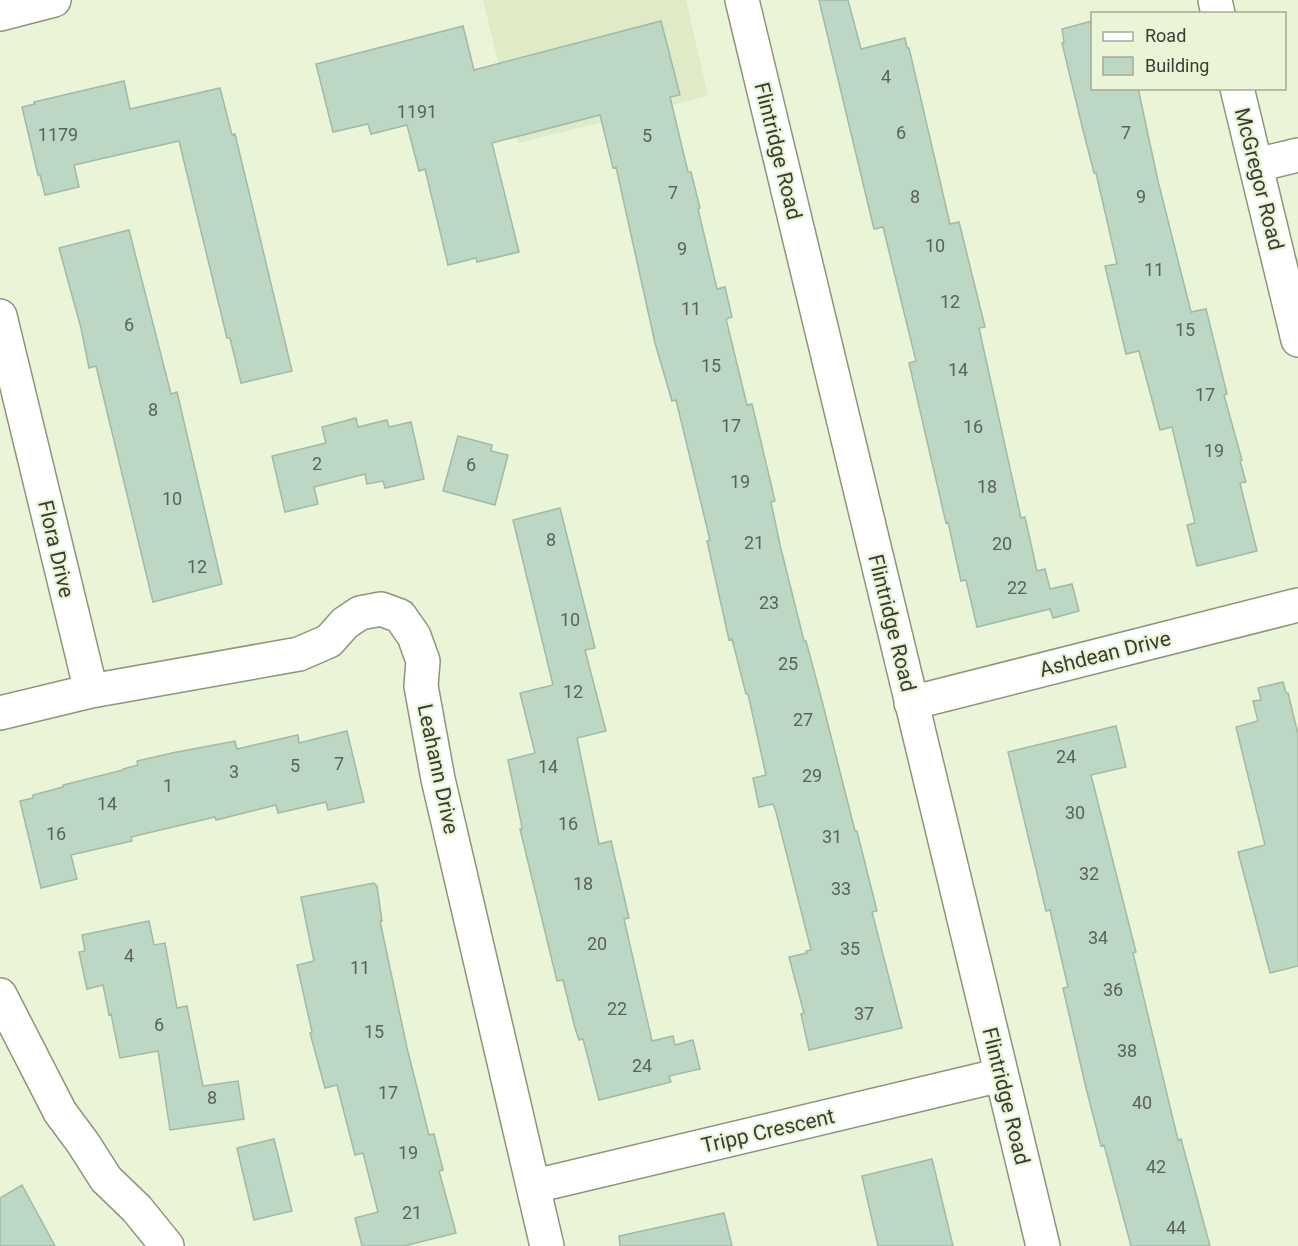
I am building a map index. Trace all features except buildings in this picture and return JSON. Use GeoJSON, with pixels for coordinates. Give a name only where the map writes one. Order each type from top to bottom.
{"type":"FeatureCollection","features":[{"type":"Feature","properties":{"kind":"street"},"geometry":{"type":"LineString","coordinates":[[0,14],[54,0]]}},
{"type":"Feature","properties":{"kind":"street","name":"Flintridge Road"},"geometry":{"type":"LineString","coordinates":[[742,0],[1043,1246]]}},
{"type":"Feature","properties":{"kind":"street","name":"McGregor Road"},"geometry":{"type":"LineString","coordinates":[[1237,90],[1298,340]]}},
{"type":"Feature","properties":{"kind":"street"},"geometry":{"type":"LineString","coordinates":[[1256,165],[1298,155]]}},
{"type":"Feature","properties":{"kind":"street","name":"Flora Drive"},"geometry":{"type":"LineString","coordinates":[[0,316],[91,691]]}},
{"type":"Feature","properties":{"kind":"street","name":"Ashdean Drive"},"geometry":{"type":"LineString","coordinates":[[911,703],[1298,605]]}},
{"type":"Feature","properties":{"kind":"street","name":"Leahann Drive"},"geometry":{"type":"LineString","coordinates":[[91,691],[299,654],[329,641],[345,622],[360,613],[381,609],[400,616],[414,636],[423,661],[421,686],[438,779],[548,1246]]}},
{"type":"Feature","properties":{"kind":"street"},"geometry":{"type":"LineString","coordinates":[[0,713],[91,691]]}},
{"type":"Feature","properties":{"kind":"street"},"geometry":{"type":"LineString","coordinates":[[0,995],[60,1112],[106,1179],[137,1209],[167,1246]]}},
{"type":"Feature","properties":{"kind":"street","name":"Tripp Crescent"},"geometry":{"type":"LineString","coordinates":[[535,1186],[1001,1075]]}},
{"type":"Feature","properties":{"kind":"shaded area"},"geometry":{"type":"Polygon","coordinates":[[[483,0],[686,0],[708,96],[518,143],[483,0]]]}}]}
